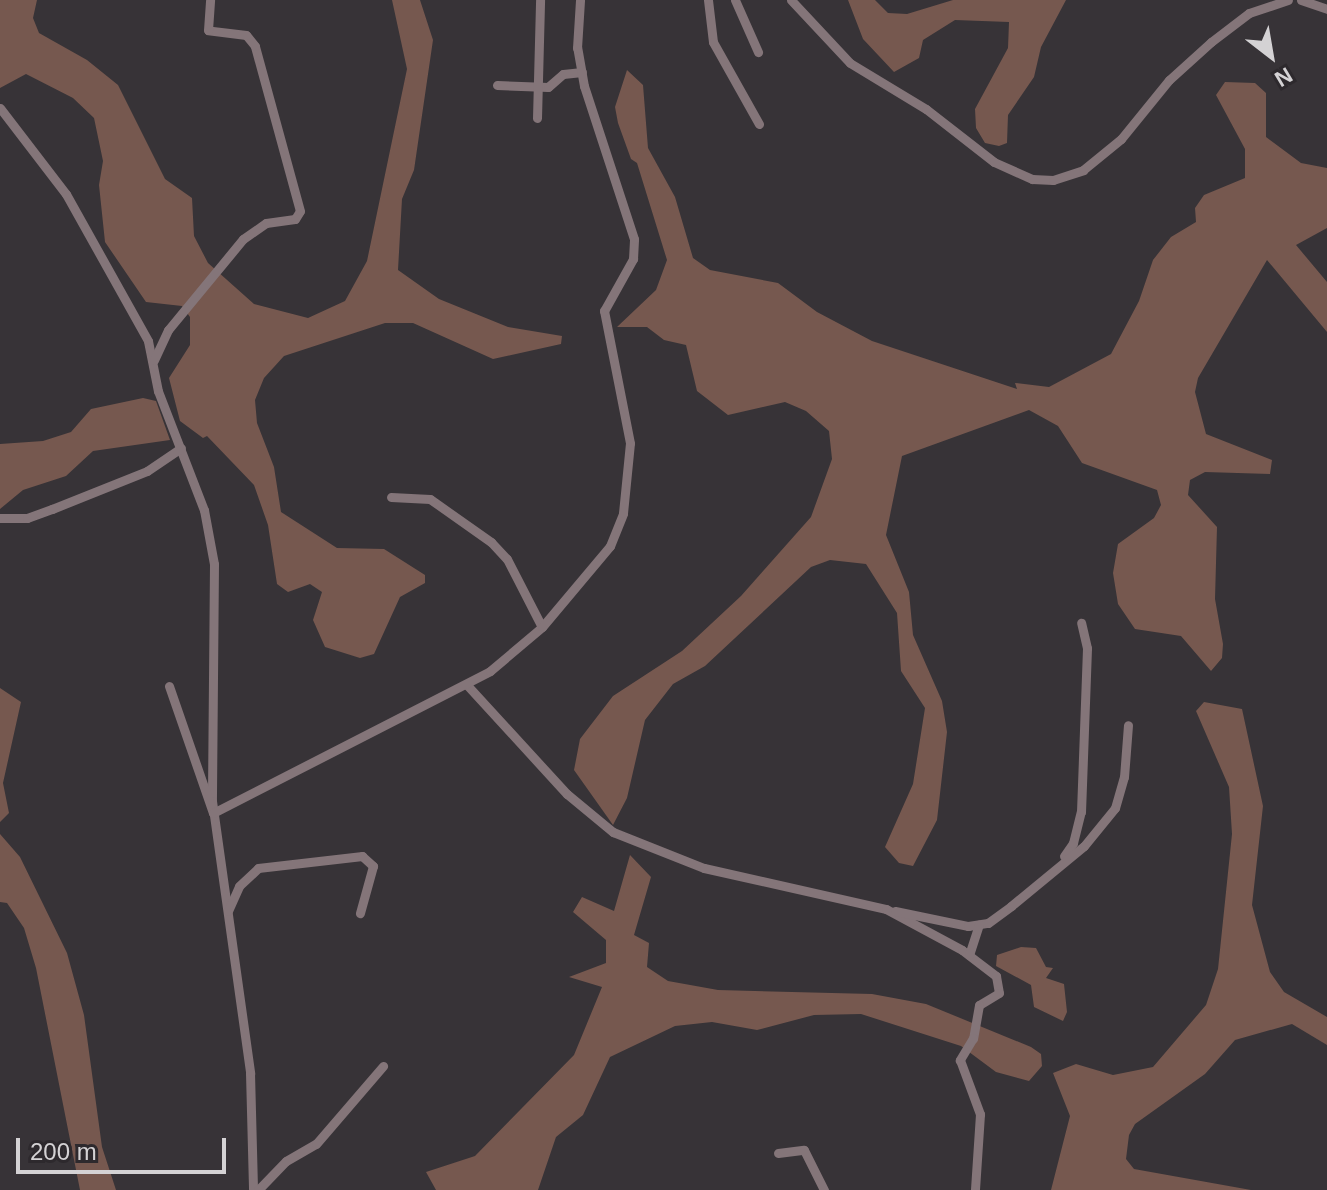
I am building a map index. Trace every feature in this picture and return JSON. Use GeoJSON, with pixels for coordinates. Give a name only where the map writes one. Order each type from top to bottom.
{"type":"FeatureCollection","features":[{"type":"Feature","properties":{"kind":"street"},"geometry":{"type":"LineString","coordinates":[[154,360],[168,330],[243,239],[266,223],[295,219],[300,211],[255,46],[246,35],[208,30],[210,0]]}},
{"type":"Feature","properties":{"kind":"street"},"geometry":{"type":"LineString","coordinates":[[537,118],[540,0]]}},
{"type":"Feature","properties":{"kind":"street"},"geometry":{"type":"LineString","coordinates":[[213,813],[467,685],[542,627],[610,546],[623,513],[628,475],[628,415],[604,311],[633,259],[634,239],[602,152],[582,72],[577,48],[580,0]]}},
{"type":"Feature","properties":{"kind":"street"},"geometry":{"type":"LineString","coordinates":[[708,0],[713,42],[759,124]]}},
{"type":"Feature","properties":{"kind":"street"},"geometry":{"type":"LineString","coordinates":[[735,0],[758,52]]}},
{"type":"Feature","properties":{"kind":"street"},"geometry":{"type":"LineString","coordinates":[[791,0],[850,63],[926,109],[994,162],[1032,179],[1053,180],[1083,170],[1121,139],[1169,80],[1211,42],[1249,13],[1288,0]]}},
{"type":"Feature","properties":{"kind":"street"},"geometry":{"type":"LineString","coordinates":[[1301,0],[1327,9]]}},
{"type":"Feature","properties":{"kind":"street"},"geometry":{"type":"LineString","coordinates":[[497,85],[554,86],[563,74],[582,72]]}},
{"type":"Feature","properties":{"kind":"street"},"geometry":{"type":"LineString","coordinates":[[0,108],[66,194],[154,360],[158,391],[204,510],[214,564],[213,813],[254,1117],[255,1190]]}},
{"type":"Feature","properties":{"kind":"street"},"geometry":{"type":"LineString","coordinates":[[0,518],[27,518],[52,509],[147,471],[181,448]]}},
{"type":"Feature","properties":{"kind":"street"},"geometry":{"type":"LineString","coordinates":[[391,497],[430,499],[491,542],[507,559],[542,627]]}},
{"type":"Feature","properties":{"kind":"street"},"geometry":{"type":"LineString","coordinates":[[1059,862],[1073,843],[1081,812],[1087,648],[1081,623]]}},
{"type":"Feature","properties":{"kind":"street"},"geometry":{"type":"LineString","coordinates":[[467,685],[567,794],[613,832],[704,868],[886,909],[979,925],[1011,906],[1059,862],[1084,846],[1115,808],[1124,777],[1128,725]]}},
{"type":"Feature","properties":{"kind":"street"},"geometry":{"type":"LineString","coordinates":[[169,686],[213,813]]}},
{"type":"Feature","properties":{"kind":"street"},"geometry":{"type":"LineString","coordinates":[[227,914],[239,886],[258,868],[362,856],[373,866],[360,913]]}},
{"type":"Feature","properties":{"kind":"street"},"geometry":{"type":"LineString","coordinates":[[886,909],[969,955],[1001,984],[999,993],[979,1005],[973,1038],[960,1060],[980,1114],[975,1190]]}},
{"type":"Feature","properties":{"kind":"street"},"geometry":{"type":"LineString","coordinates":[[969,955],[979,925]]}},
{"type":"Feature","properties":{"kind":"street"},"geometry":{"type":"LineString","coordinates":[[255,1190],[286,1161],[316,1144],[383,1066]]}},
{"type":"Feature","properties":{"kind":"street"},"geometry":{"type":"LineString","coordinates":[[778,1153],[804,1150],[824,1190]]}},
{"type":"Feature","properties":{"kind":"shaded area"},"geometry":{"type":"Polygon","coordinates":[[[0,0],[37,0],[33,18],[39,33],[87,60],[118,85],[165,179],[192,198],[194,236],[208,263],[254,304],[308,318],[345,301],[367,261],[407,69],[392,0],[420,0],[433,40],[414,170],[402,199],[398,270],[439,299],[508,327],[562,336],[561,344],[493,359],[413,323],[385,323],[284,356],[264,378],[255,400],[257,423],[274,467],[281,512],[337,548],[384,549],[425,575],[425,583],[400,597],[374,654],[360,658],[325,647],[313,620],[322,592],[310,584],[288,592],[277,584],[268,525],[254,485],[207,436],[203,438],[180,421],[169,378],[190,345],[190,317],[182,306],[146,302],[105,242],[99,185],[103,161],[94,118],[73,98],[26,74],[0,88],[0,0]]]}},
{"type":"Feature","properties":{"kind":"shaded area"},"geometry":{"type":"Polygon","coordinates":[[[848,0],[875,0],[888,13],[907,14],[953,0],[1066,0],[1041,47],[1034,77],[1008,115],[1007,143],[999,146],[985,143],[976,128],[975,109],[1008,48],[1009,22],[955,20],[923,40],[919,58],[894,72],[863,39],[848,0]]]}},
{"type":"Feature","properties":{"kind":"shaded area"},"geometry":{"type":"Polygon","coordinates":[[[627,70],[643,85],[648,148],[675,197],[693,258],[710,270],[778,283],[817,312],[872,341],[1017,389],[1015,383],[1049,387],[1111,354],[1139,301],[1153,260],[1171,237],[1196,222],[1195,208],[1204,195],[1245,178],[1245,149],[1216,95],[1225,82],[1255,83],[1266,93],[1266,137],[1301,163],[1327,168],[1327,228],[1296,245],[1327,282],[1327,332],[1267,260],[1198,378],[1195,392],[1206,434],[1272,460],[1270,474],[1205,472],[1190,480],[1188,495],[1217,527],[1215,599],[1223,644],[1222,658],[1211,671],[1181,636],[1135,629],[1118,604],[1113,573],[1118,544],[1154,518],[1161,505],[1157,490],[1082,463],[1058,426],[1029,410],[902,456],[886,535],[909,592],[913,635],[942,701],[947,732],[937,820],[913,866],[899,863],[885,847],[913,784],[925,708],[901,671],[897,613],[866,564],[830,560],[811,567],[705,666],[673,684],[645,720],[627,798],[613,825],[574,770],[580,739],[613,696],[682,651],[741,596],[811,517],[832,459],[829,431],[806,411],[785,402],[728,415],[697,391],[686,345],[664,340],[647,327],[617,327],[656,290],[667,260],[637,163],[631,159],[618,123],[615,107],[627,70]]]}},
{"type":"Feature","properties":{"kind":"shaded area"},"geometry":{"type":"Polygon","coordinates":[[[143,398],[156,401],[170,440],[93,451],[66,476],[23,490],[0,509],[0,444],[43,441],[71,432],[91,409],[143,398]]]}},
{"type":"Feature","properties":{"kind":"shaded area"},"geometry":{"type":"Polygon","coordinates":[[[0,688],[21,702],[3,783],[9,813],[0,822],[0,688]]]}},
{"type":"Feature","properties":{"kind":"shaded area"},"geometry":{"type":"Polygon","coordinates":[[[1204,702],[1242,709],[1263,806],[1252,905],[1270,972],[1284,992],[1327,1017],[1327,1045],[1292,1024],[1235,1040],[1205,1074],[1135,1124],[1129,1135],[1126,1159],[1134,1169],[1251,1190],[1051,1190],[1070,1116],[1053,1073],[1076,1064],[1113,1075],[1153,1067],[1206,1005],[1218,969],[1232,834],[1229,787],[1196,711],[1204,702]]]}},
{"type":"Feature","properties":{"kind":"shaded area"},"geometry":{"type":"Polygon","coordinates":[[[0,834],[20,857],[67,953],[84,1015],[102,1147],[116,1190],[80,1190],[36,968],[24,928],[7,903],[0,902],[0,834]]]}},
{"type":"Feature","properties":{"kind":"shaded area"},"geometry":{"type":"Polygon","coordinates":[[[630,855],[651,877],[634,935],[649,943],[647,967],[668,981],[718,990],[872,994],[926,1004],[1031,1047],[1041,1054],[1042,1066],[1029,1081],[996,1072],[961,1046],[861,1014],[814,1015],[757,1030],[712,1022],[675,1026],[610,1057],[583,1115],[556,1137],[538,1190],[436,1190],[426,1172],[475,1156],[574,1055],[602,987],[569,977],[606,963],[606,940],[573,912],[582,897],[614,911],[630,855]]]}},
{"type":"Feature","properties":{"kind":"shaded area"},"geometry":{"type":"Polygon","coordinates":[[[1021,947],[1036,948],[1046,967],[1053,968],[1046,978],[1064,984],[1067,1012],[1063,1021],[1034,1007],[1031,985],[996,966],[997,955],[1021,947]]]}}]}
